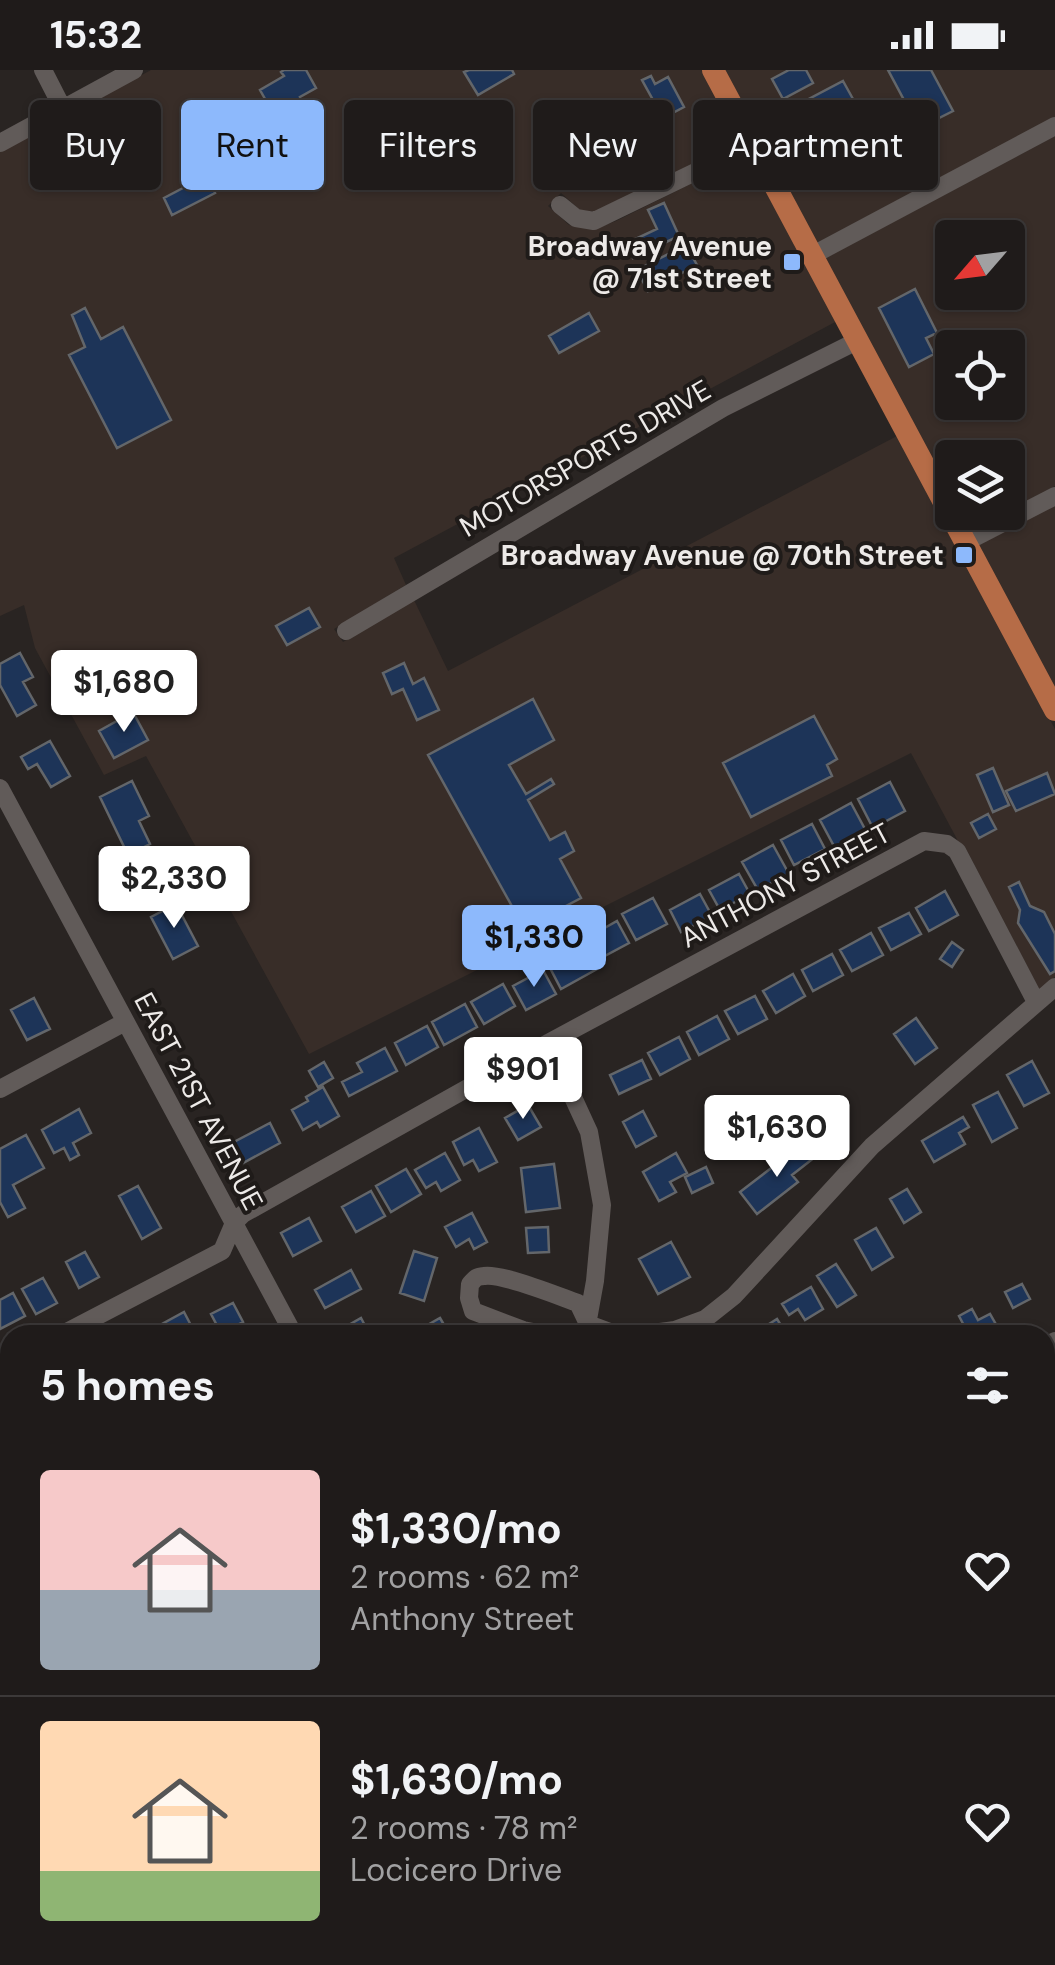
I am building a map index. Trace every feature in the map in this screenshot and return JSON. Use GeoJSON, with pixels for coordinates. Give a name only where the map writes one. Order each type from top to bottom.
{"type":"FeatureCollection","features":[{"type":"Feature","properties":{"kind":"main road"},"geometry":{"type":"LineString","coordinates":[[713,70],[730,100]]}},
{"type":"Feature","properties":{"kind":"main road"},"geometry":{"type":"LineString","coordinates":[[778,190],[1055,710]]}},
{"type":"Feature","properties":{"kind":"street"},"geometry":{"type":"LineString","coordinates":[[43,70],[59,100]]}},
{"type":"Feature","properties":{"kind":"street"},"geometry":{"type":"LineString","coordinates":[[80,100],[134,70]]}},
{"type":"Feature","properties":{"kind":"street"},"geometry":{"type":"LineString","coordinates":[[813,255],[1055,126]]}},
{"type":"Feature","properties":{"kind":"street"},"geometry":{"type":"LineString","coordinates":[[0,144],[30,128]]}},
{"type":"Feature","properties":{"kind":"street"},"geometry":{"type":"LineString","coordinates":[[560,204],[576,218],[594,221],[693,173]]}},
{"type":"Feature","properties":{"kind":"street","name":"MOTORSPORTS DRIVE"},"geometry":{"type":"LineString","coordinates":[[346,631],[723,408],[857,341]]}},
{"type":"Feature","properties":{"kind":"street"},"geometry":{"type":"LineString","coordinates":[[964,543],[1055,496]]}},
{"type":"Feature","properties":{"kind":"street","name":"EAST 21ST AVENUE"},"geometry":{"type":"LineString","coordinates":[[0,788],[289,1325]]}},
{"type":"Feature","properties":{"kind":"street","name":"ANTHONY STREET"},"geometry":{"type":"LineString","coordinates":[[81,1325],[222,1251],[234,1223],[243,1214],[548,1043],[924,842],[947,844],[956,852],[1036,1002]]}},
{"type":"Feature","properties":{"kind":"street"},"geometry":{"type":"LineString","coordinates":[[689,1325],[705,1319],[734,1296],[872,1146],[1055,987]]}},
{"type":"Feature","properties":{"kind":"street"},"geometry":{"type":"LineString","coordinates":[[0,1089],[126,1022]]}},
{"type":"Feature","properties":{"kind":"street"},"geometry":{"type":"LineString","coordinates":[[548,1043],[590,1132],[602,1205],[595,1281],[584,1325]]}},
{"type":"Feature","properties":{"kind":"street"},"geometry":{"type":"LineString","coordinates":[[510,1325],[473,1311],[469,1303],[470,1284],[479,1276],[490,1275],[578,1303],[582,1325]]}},
{"type":"Feature","properties":{"kind":"shaded area"},"geometry":{"type":"Polygon","coordinates":[[[151,70],[702,70],[718,100],[693,100],[693,164],[673,174],[673,100],[533,100],[533,190],[640,190],[594,212],[580,210],[561,193],[548,206],[569,225],[597,228],[693,183],[693,190],[768,190],[837,321],[394,558],[406,585],[334,629],[343,642],[414,600],[448,671],[897,436],[935,506],[935,530],[948,530],[1055,729],[1055,977],[1039,989],[911,753],[309,1054],[146,756],[104,775],[35,648],[24,605],[0,616],[0,152],[30,136],[30,190],[161,190],[161,100],[96,100],[151,70]]]}},
{"type":"Feature","properties":{"kind":"shaded area"},"geometry":{"type":"Polygon","coordinates":[[[724,70],[1055,70],[1055,117],[938,179],[938,100],[740,100],[724,70]]]}},
{"type":"Feature","properties":{"kind":"shaded area"},"geometry":{"type":"Polygon","coordinates":[[[1055,136],[1055,486],[1025,502],[1025,440],[935,440],[935,468],[825,258],[1055,136]]]}},
{"type":"Feature","properties":{"kind":"shaded area"},"geometry":{"type":"Polygon","coordinates":[[[789,190],[917,190],[817,243],[789,190]]]}},
{"type":"Feature","properties":{"kind":"shaded area"},"geometry":{"type":"Polygon","coordinates":[[[1055,505],[1055,690],[976,546],[1007,530],[1025,530],[1025,521],[1055,505]]]}},
{"type":"Feature","properties":{"kind":"building"},"geometry":{"type":"Polygon","coordinates":[[[306,70],[316,88],[300,97],[302,100],[266,100],[260,90],[284,76],[281,72],[306,70]]]}},
{"type":"Feature","properties":{"kind":"building"},"geometry":{"type":"Polygon","coordinates":[[[512,70],[514,74],[478,95],[464,72],[512,70]]]}},
{"type":"Feature","properties":{"kind":"building"},"geometry":{"type":"Polygon","coordinates":[[[789,70],[806,70],[813,83],[783,99],[772,79],[789,70]]]}},
{"type":"Feature","properties":{"kind":"building"},"geometry":{"type":"Polygon","coordinates":[[[888,70],[931,70],[953,111],[938,118],[938,100],[904,100],[888,70]]]}},
{"type":"Feature","properties":{"kind":"building"},"geometry":{"type":"Polygon","coordinates":[[[651,76],[655,84],[668,77],[684,107],[673,113],[673,100],[653,100],[642,80],[651,76]]]}},
{"type":"Feature","properties":{"kind":"building"},"geometry":{"type":"Polygon","coordinates":[[[843,81],[854,100],[807,100],[843,81]]]}},
{"type":"Feature","properties":{"kind":"building"},"geometry":{"type":"Polygon","coordinates":[[[181,189],[215,193],[172,215],[164,198],[181,189]]]}},
{"type":"Feature","properties":{"kind":"building"},"geometry":{"type":"Polygon","coordinates":[[[664,203],[679,236],[633,258],[627,243],[657,229],[648,210],[664,203]]]}},
{"type":"Feature","properties":{"kind":"building"},"geometry":{"type":"Polygon","coordinates":[[[686,245],[697,265],[648,291],[637,270],[686,245]]]}},
{"type":"Feature","properties":{"kind":"building"},"geometry":{"type":"Polygon","coordinates":[[[915,289],[936,330],[926,338],[934,354],[909,367],[879,308],[915,289]]]}},
{"type":"Feature","properties":{"kind":"building"},"geometry":{"type":"Polygon","coordinates":[[[85,308],[101,339],[123,327],[171,420],[117,448],[69,355],[85,347],[72,315],[85,308]]]}},
{"type":"Feature","properties":{"kind":"building"},"geometry":{"type":"Polygon","coordinates":[[[589,313],[599,331],[559,353],[549,336],[589,313]]]}},
{"type":"Feature","properties":{"kind":"building"},"geometry":{"type":"Polygon","coordinates":[[[309,608],[320,627],[287,645],[276,626],[309,608]]]}},
{"type":"Feature","properties":{"kind":"building"},"geometry":{"type":"Polygon","coordinates":[[[20,653],[33,677],[23,682],[36,705],[17,716],[0,685],[0,664],[20,653]]]}},
{"type":"Feature","properties":{"kind":"building"},"geometry":{"type":"Polygon","coordinates":[[[404,663],[413,684],[424,678],[439,710],[417,720],[403,689],[392,694],[383,673],[404,663]]]}},
{"type":"Feature","properties":{"kind":"building"},"geometry":{"type":"Polygon","coordinates":[[[533,699],[554,740],[509,765],[526,794],[551,779],[554,784],[528,800],[550,840],[565,832],[574,851],[560,859],[581,898],[524,928],[428,755],[533,699]]]}},
{"type":"Feature","properties":{"kind":"building"},"geometry":{"type":"Polygon","coordinates":[[[133,712],[148,740],[114,758],[99,731],[133,712]]]}},
{"type":"Feature","properties":{"kind":"building"},"geometry":{"type":"Polygon","coordinates":[[[814,716],[837,759],[827,765],[832,776],[751,817],[723,763],[814,716]]]}},
{"type":"Feature","properties":{"kind":"building"},"geometry":{"type":"Polygon","coordinates":[[[50,741],[70,776],[51,787],[37,764],[28,769],[21,757],[50,741]]]}},
{"type":"Feature","properties":{"kind":"building"},"geometry":{"type":"Polygon","coordinates":[[[993,768],[1009,805],[993,812],[977,775],[993,768]]]}},
{"type":"Feature","properties":{"kind":"building"},"geometry":{"type":"Polygon","coordinates":[[[1047,773],[1055,794],[1016,811],[1006,791],[1047,773]]]}},
{"type":"Feature","properties":{"kind":"building"},"geometry":{"type":"Polygon","coordinates":[[[132,781],[149,816],[139,821],[150,844],[128,855],[100,797],[132,781]]]}},
{"type":"Feature","properties":{"kind":"building"},"geometry":{"type":"Polygon","coordinates":[[[890,782],[905,811],[873,828],[858,799],[890,782]]]}},
{"type":"Feature","properties":{"kind":"building"},"geometry":{"type":"Polygon","coordinates":[[[851,803],[866,831],[835,848],[820,820],[851,803]]]}},
{"type":"Feature","properties":{"kind":"building"},"geometry":{"type":"Polygon","coordinates":[[[988,814],[996,829],[979,838],[971,823],[988,814]]]}},
{"type":"Feature","properties":{"kind":"building"},"geometry":{"type":"Polygon","coordinates":[[[812,824],[825,849],[794,865],[781,840],[812,824]]]}},
{"type":"Feature","properties":{"kind":"building"},"geometry":{"type":"Polygon","coordinates":[[[773,845],[789,874],[758,890],[742,862],[773,845]]]}},
{"type":"Feature","properties":{"kind":"building"},"geometry":{"type":"Polygon","coordinates":[[[739,874],[750,894],[720,910],[709,890],[739,874]]]}},
{"type":"Feature","properties":{"kind":"building"},"geometry":{"type":"Polygon","coordinates":[[[1019,882],[1030,906],[1044,912],[1055,934],[1055,971],[1050,974],[1018,923],[1020,910],[1009,887],[1019,882]]]}},
{"type":"Feature","properties":{"kind":"building"},"geometry":{"type":"Polygon","coordinates":[[[945,891],[958,915],[929,931],[916,908],[945,891]]]}},
{"type":"Feature","properties":{"kind":"building"},"geometry":{"type":"Polygon","coordinates":[[[700,894],[712,916],[681,932],[670,910],[700,894]]]}},
{"type":"Feature","properties":{"kind":"building"},"geometry":{"type":"Polygon","coordinates":[[[653,898],[667,924],[636,940],[622,914],[653,898]]]}},
{"type":"Feature","properties":{"kind":"building"},"geometry":{"type":"Polygon","coordinates":[[[176,904],[198,946],[173,959],[151,917],[176,904]]]}},
{"type":"Feature","properties":{"kind":"building"},"geometry":{"type":"Polygon","coordinates":[[[909,913],[921,934],[891,950],[879,928],[909,913]]]}},
{"type":"Feature","properties":{"kind":"building"},"geometry":{"type":"Polygon","coordinates":[[[617,921],[629,943],[599,959],[587,938],[617,921]]]}},
{"type":"Feature","properties":{"kind":"building"},"geometry":{"type":"Polygon","coordinates":[[[871,933],[883,955],[852,971],[840,950],[871,933]]]}},
{"type":"Feature","properties":{"kind":"building"},"geometry":{"type":"Polygon","coordinates":[[[952,942],[963,950],[952,967],[940,959],[952,942]]]}},
{"type":"Feature","properties":{"kind":"building"},"geometry":{"type":"Polygon","coordinates":[[[585,947],[597,969],[561,989],[549,966],[585,947]]]}},
{"type":"Feature","properties":{"kind":"building"},"geometry":{"type":"Polygon","coordinates":[[[832,954],[843,975],[813,991],[802,970],[832,954]]]}},
{"type":"Feature","properties":{"kind":"building"},"geometry":{"type":"Polygon","coordinates":[[[543,970],[556,994],[526,1010],[513,986],[543,970]]]}},
{"type":"Feature","properties":{"kind":"building"},"geometry":{"type":"Polygon","coordinates":[[[793,974],[805,996],[776,1013],[763,991],[793,974]]]}},
{"type":"Feature","properties":{"kind":"building"},"geometry":{"type":"Polygon","coordinates":[[[503,984],[515,1006],[484,1024],[471,1002],[503,984]]]}},
{"type":"Feature","properties":{"kind":"building"},"geometry":{"type":"Polygon","coordinates":[[[755,996],[767,1019],[738,1034],[725,1011],[755,996]]]}},
{"type":"Feature","properties":{"kind":"building"},"geometry":{"type":"Polygon","coordinates":[[[34,998],[50,1029],[27,1040],[11,1010],[34,998]]]}},
{"type":"Feature","properties":{"kind":"building"},"geometry":{"type":"Polygon","coordinates":[[[465,1004],[477,1027],[444,1045],[432,1022],[465,1004]]]}},
{"type":"Feature","properties":{"kind":"building"},"geometry":{"type":"Polygon","coordinates":[[[717,1016],[729,1039],[699,1055],[687,1032],[717,1016]]]}},
{"type":"Feature","properties":{"kind":"building"},"geometry":{"type":"Polygon","coordinates":[[[916,1018],[937,1048],[915,1064],[894,1034],[916,1018]]]}},
{"type":"Feature","properties":{"kind":"building"},"geometry":{"type":"Polygon","coordinates":[[[427,1026],[438,1047],[406,1065],[395,1043],[427,1026]]]}},
{"type":"Feature","properties":{"kind":"building"},"geometry":{"type":"Polygon","coordinates":[[[679,1037],[690,1059],[660,1075],[648,1053],[679,1037]]]}},
{"type":"Feature","properties":{"kind":"building"},"geometry":{"type":"Polygon","coordinates":[[[385,1048],[397,1071],[349,1096],[342,1082],[362,1072],[357,1063],[385,1048]]]}},
{"type":"Feature","properties":{"kind":"building"},"geometry":{"type":"Polygon","coordinates":[[[642,1060],[651,1079],[619,1094],[610,1075],[642,1060]]]}},
{"type":"Feature","properties":{"kind":"building"},"geometry":{"type":"Polygon","coordinates":[[[1032,1061],[1049,1093],[1024,1106],[1007,1075],[1032,1061]]]}},
{"type":"Feature","properties":{"kind":"building"},"geometry":{"type":"Polygon","coordinates":[[[324,1062],[333,1078],[318,1087],[309,1071],[324,1062]]]}},
{"type":"Feature","properties":{"kind":"building"},"geometry":{"type":"Polygon","coordinates":[[[323,1087],[339,1116],[320,1127],[317,1122],[303,1130],[292,1110],[323,1087]]]}},
{"type":"Feature","properties":{"kind":"building"},"geometry":{"type":"Polygon","coordinates":[[[998,1092],[1017,1128],[992,1142],[973,1105],[998,1092]]]}},
{"type":"Feature","properties":{"kind":"building"},"geometry":{"type":"Polygon","coordinates":[[[804,1099],[823,1124],[801,1141],[782,1116],[804,1099]]]}},
{"type":"Feature","properties":{"kind":"building"},"geometry":{"type":"Polygon","coordinates":[[[528,1105],[541,1127],[518,1140],[505,1118],[528,1105]]]}},
{"type":"Feature","properties":{"kind":"building"},"geometry":{"type":"Polygon","coordinates":[[[79,1109],[91,1133],[73,1143],[79,1155],[70,1160],[64,1148],[54,1153],[42,1130],[79,1109]]]}},
{"type":"Feature","properties":{"kind":"building"},"geometry":{"type":"Polygon","coordinates":[[[643,1111],[656,1136],[636,1147],[623,1122],[643,1111]]]}},
{"type":"Feature","properties":{"kind":"building"},"geometry":{"type":"Polygon","coordinates":[[[963,1117],[969,1127],[959,1133],[965,1144],[934,1162],[922,1141],[963,1117]]]}},
{"type":"Feature","properties":{"kind":"building"},"geometry":{"type":"Polygon","coordinates":[[[270,1123],[280,1143],[243,1163],[232,1143],[270,1123]]]}},
{"type":"Feature","properties":{"kind":"building"},"geometry":{"type":"Polygon","coordinates":[[[479,1128],[497,1162],[479,1171],[473,1160],[464,1165],[453,1142],[479,1128]]]}},
{"type":"Feature","properties":{"kind":"building"},"geometry":{"type":"Polygon","coordinates":[[[26,1135],[44,1168],[13,1185],[25,1208],[8,1217],[0,1202],[0,1149],[26,1135]]]}},
{"type":"Feature","properties":{"kind":"building"},"geometry":{"type":"Polygon","coordinates":[[[804,1143],[815,1157],[792,1175],[798,1182],[757,1214],[740,1192],[804,1143]]]}},
{"type":"Feature","properties":{"kind":"building"},"geometry":{"type":"Polygon","coordinates":[[[445,1153],[460,1180],[441,1191],[436,1182],[426,1188],[415,1170],[445,1153]]]}},
{"type":"Feature","properties":{"kind":"building"},"geometry":{"type":"Polygon","coordinates":[[[676,1153],[687,1173],[670,1182],[676,1192],[659,1201],[643,1172],[676,1153]]]}},
{"type":"Feature","properties":{"kind":"building"},"geometry":{"type":"Polygon","coordinates":[[[554,1164],[560,1208],[526,1212],[521,1168],[554,1164]]]}},
{"type":"Feature","properties":{"kind":"building"},"geometry":{"type":"Polygon","coordinates":[[[706,1167],[713,1183],[692,1193],[685,1177],[706,1167]]]}},
{"type":"Feature","properties":{"kind":"building"},"geometry":{"type":"Polygon","coordinates":[[[406,1169],[421,1194],[391,1212],[376,1186],[406,1169]]]}},
{"type":"Feature","properties":{"kind":"building"},"geometry":{"type":"Polygon","coordinates":[[[138,1186],[161,1228],[142,1239],[119,1196],[138,1186]]]}},
{"type":"Feature","properties":{"kind":"building"},"geometry":{"type":"Polygon","coordinates":[[[907,1189],[921,1212],[904,1223],[890,1199],[907,1189]]]}},
{"type":"Feature","properties":{"kind":"building"},"geometry":{"type":"Polygon","coordinates":[[[371,1191],[385,1216],[356,1232],[342,1207],[371,1191]]]}},
{"type":"Feature","properties":{"kind":"building"},"geometry":{"type":"Polygon","coordinates":[[[472,1213],[487,1242],[474,1249],[469,1239],[456,1247],[445,1227],[472,1213]]]}},
{"type":"Feature","properties":{"kind":"building"},"geometry":{"type":"Polygon","coordinates":[[[309,1218],[321,1241],[293,1256],[281,1233],[309,1218]]]}},
{"type":"Feature","properties":{"kind":"building"},"geometry":{"type":"Polygon","coordinates":[[[548,1227],[549,1252],[528,1253],[526,1228],[548,1227]]]}},
{"type":"Feature","properties":{"kind":"building"},"geometry":{"type":"Polygon","coordinates":[[[876,1228],[893,1257],[872,1270],[855,1240],[876,1228]]]}},
{"type":"Feature","properties":{"kind":"building"},"geometry":{"type":"Polygon","coordinates":[[[671,1242],[690,1277],[658,1294],[639,1259],[671,1242]]]}},
{"type":"Feature","properties":{"kind":"building"},"geometry":{"type":"Polygon","coordinates":[[[414,1251],[437,1258],[424,1301],[400,1293],[414,1251]]]}},
{"type":"Feature","properties":{"kind":"building"},"geometry":{"type":"Polygon","coordinates":[[[85,1252],[99,1277],[79,1288],[66,1262],[85,1252]]]}},
{"type":"Feature","properties":{"kind":"building"},"geometry":{"type":"Polygon","coordinates":[[[836,1264],[856,1295],[837,1307],[817,1276],[836,1264]]]}},
{"type":"Feature","properties":{"kind":"building"},"geometry":{"type":"Polygon","coordinates":[[[351,1270],[361,1289],[325,1308],[315,1290],[351,1270]]]}},
{"type":"Feature","properties":{"kind":"building"},"geometry":{"type":"Polygon","coordinates":[[[43,1278],[57,1303],[36,1314],[22,1289],[43,1278]]]}},
{"type":"Feature","properties":{"kind":"building"},"geometry":{"type":"Polygon","coordinates":[[[1022,1284],[1030,1299],[1013,1308],[1005,1292],[1022,1284]]]}},
{"type":"Feature","properties":{"kind":"building"},"geometry":{"type":"Polygon","coordinates":[[[811,1287],[823,1309],[805,1320],[798,1309],[789,1315],[782,1304],[811,1287]]]}},
{"type":"Feature","properties":{"kind":"building"},"geometry":{"type":"Polygon","coordinates":[[[13,1293],[25,1316],[0,1325],[0,1300],[13,1293]]]}},
{"type":"Feature","properties":{"kind":"building"},"geometry":{"type":"Polygon","coordinates":[[[233,1303],[243,1322],[217,1325],[211,1314],[233,1303]]]}},
{"type":"Feature","properties":{"kind":"building"},"geometry":{"type":"Polygon","coordinates":[[[972,1309],[978,1320],[990,1314],[996,1325],[964,1325],[959,1316],[972,1309]]]}},
{"type":"Feature","properties":{"kind":"building"},"geometry":{"type":"Polygon","coordinates":[[[184,1312],[191,1325],[160,1325],[184,1312]]]}},
{"type":"Feature","properties":{"kind":"place","name":"Broadway Avenue @ 71st Street"},"geometry":{"type":"Point","coordinates":[792,262]}},
{"type":"Feature","properties":{"kind":"place","name":"Broadway Avenue @ 70th Street"},"geometry":{"type":"Point","coordinates":[964,555]}}]}
